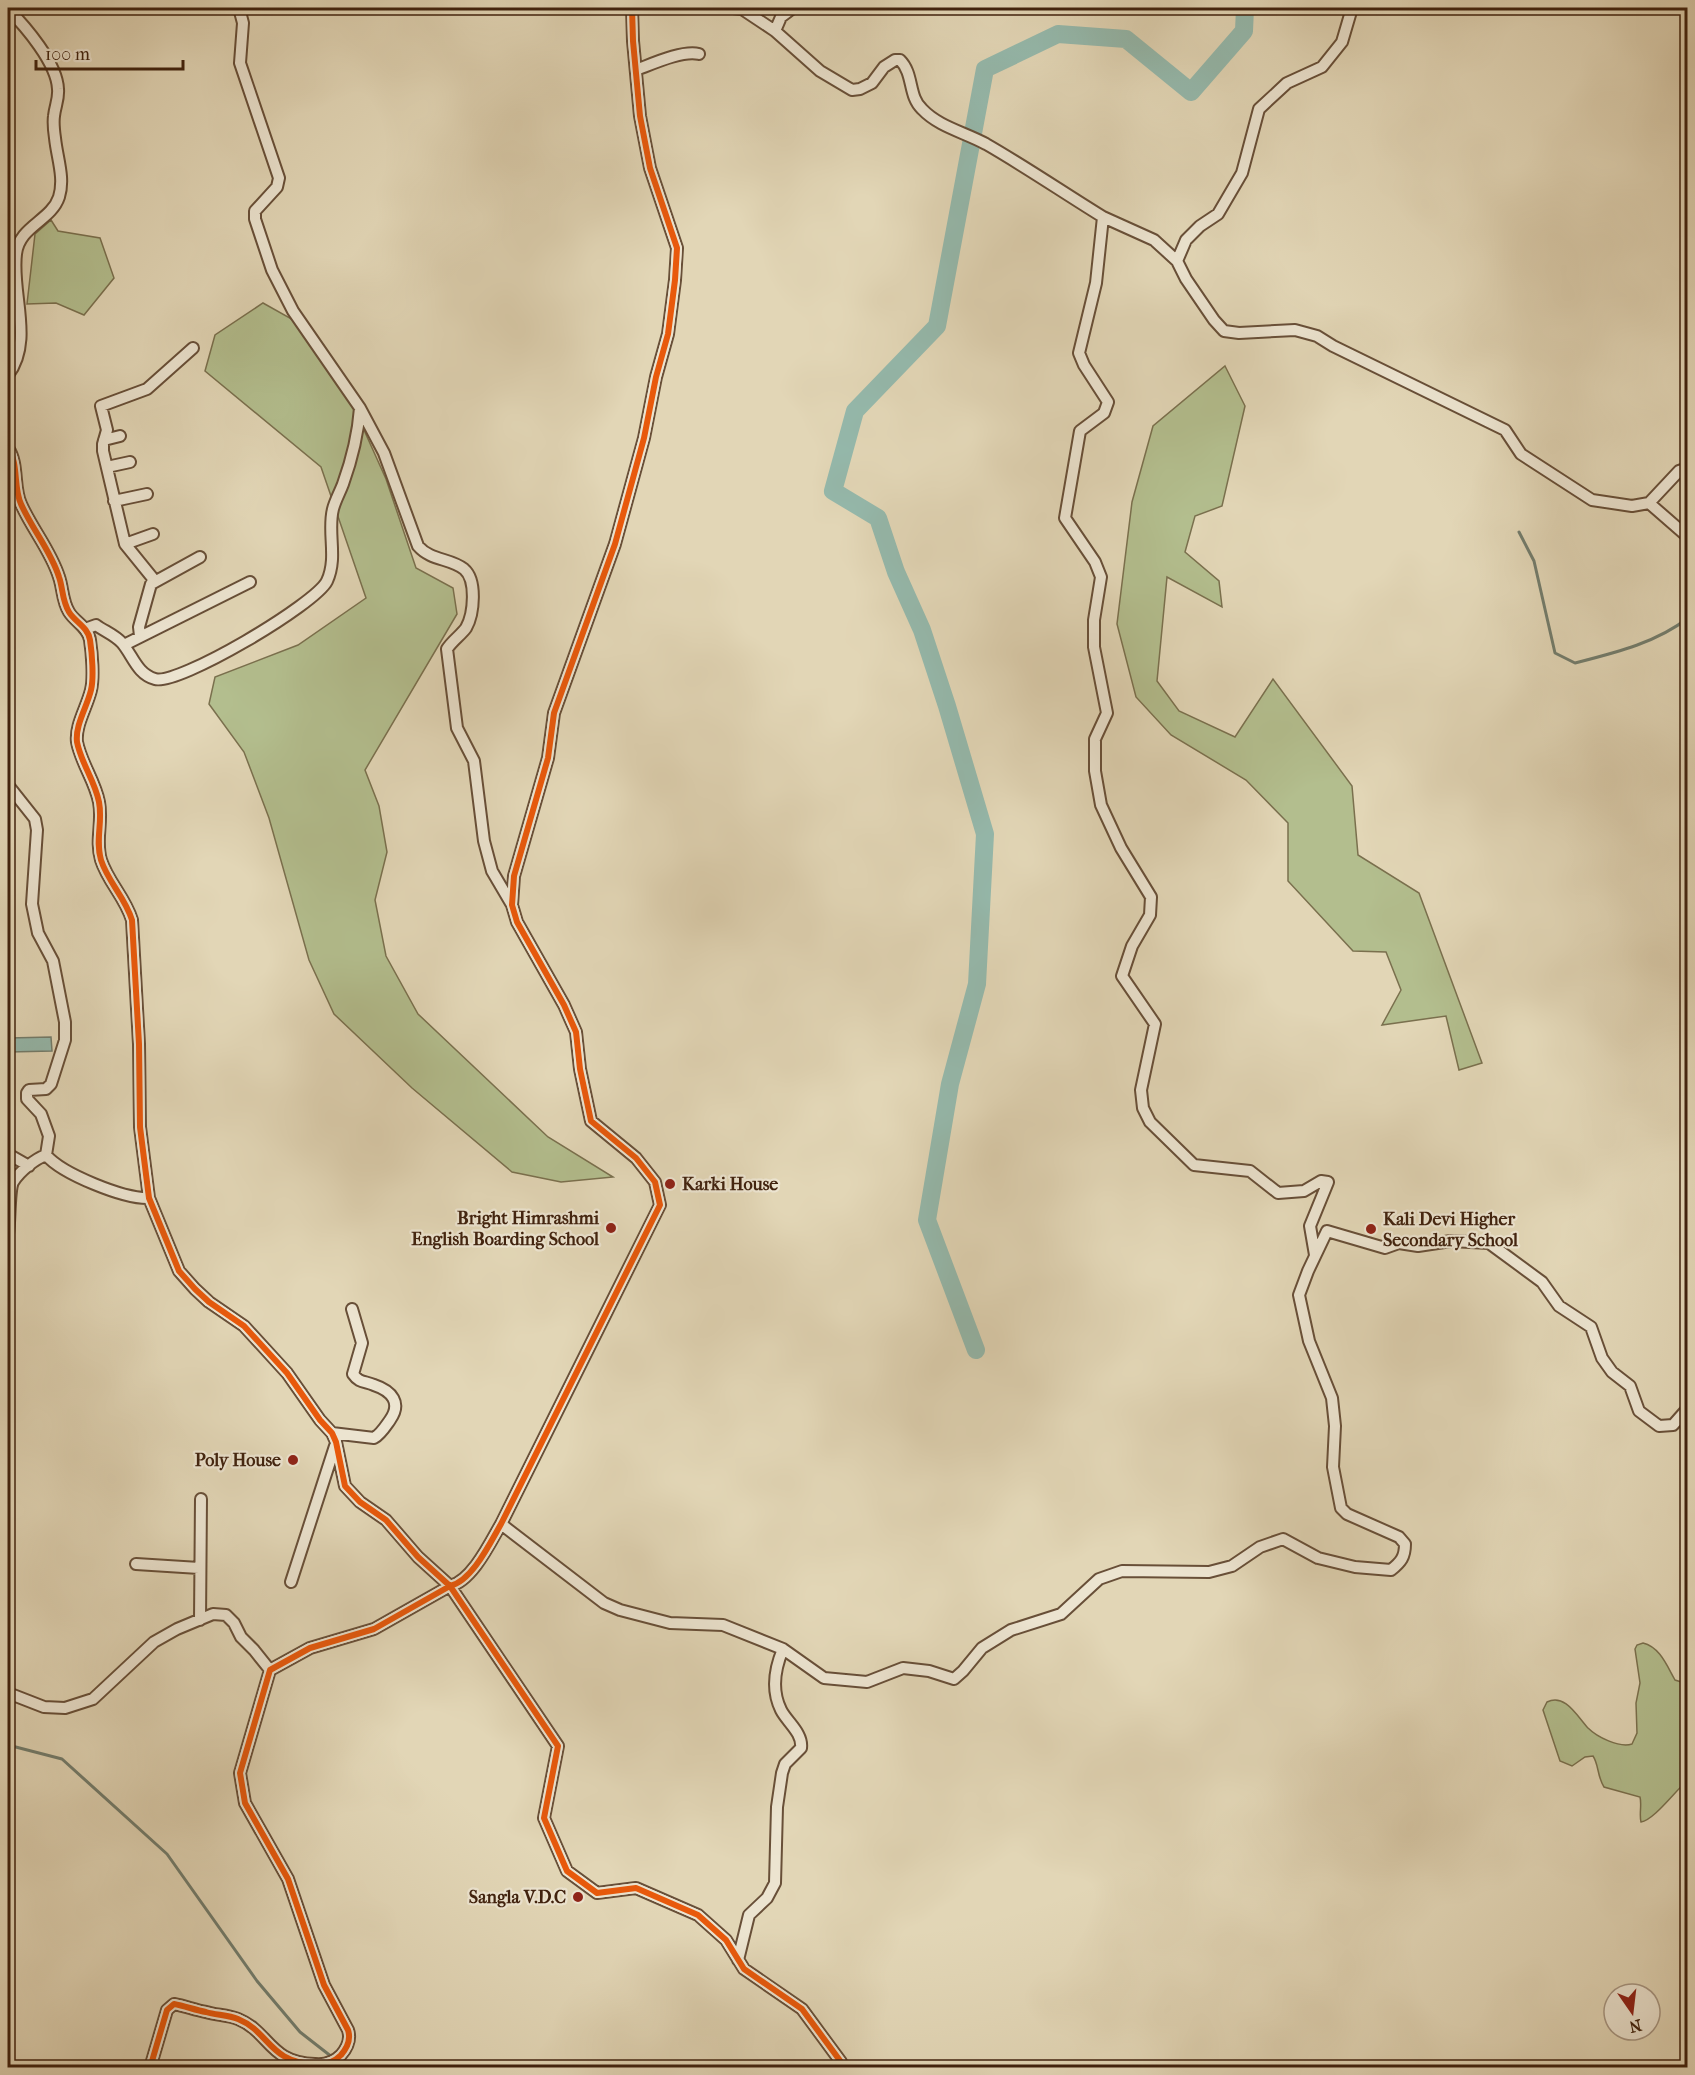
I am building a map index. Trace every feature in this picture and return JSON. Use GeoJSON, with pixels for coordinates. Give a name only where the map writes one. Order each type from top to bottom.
{"type":"FeatureCollection","features":[{"type":"Feature","properties":{"kind":"street"},"geometry":{"type":"LineString","coordinates":[[150,2067],[167,2010],[174,2004],[236,2018],[247,2024],[288,2060],[322,2065],[337,2059],[348,2045],[350,2036],[348,2030],[324,1985],[288,1879],[249,1813],[241,1787],[240,1773],[270,1670],[310,1648],[374,1629],[450,1586],[460,1583],[465,1578],[501,1524],[660,1204],[655,1182],[636,1158],[591,1121],[580,1070],[576,1032],[564,1005],[517,922],[512,905],[492,871],[484,841],[474,761],[457,728],[447,649],[466,627],[473,595],[471,580],[464,569],[425,554],[418,546],[384,453],[360,408],[293,311],[272,270],[255,219],[255,211],[277,187],[279,178],[240,63],[243,23],[238,8]]}},
{"type":"Feature","properties":{"kind":"street"},"geometry":{"type":"LineString","coordinates":[[512,905],[514,876],[549,758],[554,713],[615,544],[644,438],[656,377],[668,334],[675,280],[676,248],[650,168],[640,116],[632,8]]}},
{"type":"Feature","properties":{"kind":"street"},"geometry":{"type":"LineString","coordinates":[[733,8],[742,9],[776,31],[820,71],[852,90],[872,84],[884,67],[895,60],[900,60],[910,75],[915,100],[921,108],[943,125],[987,145],[1103,217],[1154,240],[1178,261],[1186,279],[1224,331],[1239,333],[1294,330],[1317,336],[1505,430],[1521,454],[1592,500],[1632,506],[1649,503],[1678,471],[1688,468]]}},
{"type":"Feature","properties":{"kind":"street"},"geometry":{"type":"LineString","coordinates":[[776,31],[781,17],[793,8]]}},
{"type":"Feature","properties":{"kind":"street"},"geometry":{"type":"LineString","coordinates":[[1178,261],[1186,240],[1200,226],[1218,214],[1242,174],[1259,109],[1287,83],[1322,68],[1342,42],[1352,8]]}},
{"type":"Feature","properties":{"kind":"street"},"geometry":{"type":"LineString","coordinates":[[8,9],[30,31],[53,72],[58,86],[53,128],[61,171],[59,198],[52,208],[20,239],[16,251],[15,271],[20,317],[19,347],[17,359],[8,375]]}},
{"type":"Feature","properties":{"kind":"street"},"geometry":{"type":"LineString","coordinates":[[636,70],[692,52],[699,54]]}},
{"type":"Feature","properties":{"kind":"street"},"geometry":{"type":"LineString","coordinates":[[1103,217],[1096,283],[1078,353],[1108,402],[1104,413],[1080,431],[1065,518],[1095,562],[1101,577],[1094,647],[1107,713],[1095,739],[1095,771],[1101,805],[1121,848],[1151,897],[1150,915],[1132,946],[1122,976],[1155,1024],[1141,1090],[1143,1108],[1150,1122],[1194,1165],[1250,1171],[1278,1193],[1304,1191],[1322,1181],[1328,1182],[1310,1226],[1315,1255]]}},
{"type":"Feature","properties":{"kind":"street"},"geometry":{"type":"LineString","coordinates":[[155,581],[125,544],[102,444],[107,430],[101,406],[147,389],[193,348]]}},
{"type":"Feature","properties":{"kind":"street"},"geometry":{"type":"LineString","coordinates":[[85,629],[96,625],[117,638],[124,645],[136,666],[156,680],[171,678],[235,647],[294,611],[326,582],[333,545],[331,524],[333,509],[354,450],[360,408]]}},
{"type":"Feature","properties":{"kind":"street"},"geometry":{"type":"LineString","coordinates":[[104,440],[120,436]]}},
{"type":"Feature","properties":{"kind":"street"},"geometry":{"type":"LineString","coordinates":[[8,448],[12,457],[19,499],[60,578],[62,594],[69,612],[90,638],[91,689],[77,739],[79,752],[97,791],[100,805],[102,819],[98,844],[102,861],[110,879],[127,905],[132,920],[139,1044],[140,1127],[149,1198],[179,1271],[209,1302],[244,1326],[287,1373],[334,1438],[345,1486],[360,1502],[386,1520],[418,1557],[450,1586],[558,1746],[544,1818],[567,1871],[597,1893],[636,1888],[698,1915],[726,1940],[744,1969],[802,2009],[843,2067]]}},
{"type":"Feature","properties":{"kind":"street"},"geometry":{"type":"LineString","coordinates":[[107,467],[130,462]]}},
{"type":"Feature","properties":{"kind":"street"},"geometry":{"type":"LineString","coordinates":[[114,501],[147,494]]}},
{"type":"Feature","properties":{"kind":"street"},"geometry":{"type":"LineString","coordinates":[[1649,503],[1688,537]]}},
{"type":"Feature","properties":{"kind":"street"},"geometry":{"type":"LineString","coordinates":[[125,544],[153,534]]}},
{"type":"Feature","properties":{"kind":"street"},"geometry":{"type":"LineString","coordinates":[[140,636],[139,627],[151,584],[200,557]]}},
{"type":"Feature","properties":{"kind":"street"},"geometry":{"type":"LineString","coordinates":[[124,645],[250,582]]}},
{"type":"Feature","properties":{"kind":"street"},"geometry":{"type":"LineString","coordinates":[[8,785],[34,819],[37,830],[32,904],[38,933],[53,961],[65,1022],[65,1040],[51,1084],[46,1089],[29,1090],[27,1093],[27,1099],[41,1114],[49,1136],[46,1155],[29,1166],[12,1183],[8,1234]]}},
{"type":"Feature","properties":{"kind":"street"},"geometry":{"type":"LineString","coordinates":[[8,1154],[29,1166]]}},
{"type":"Feature","properties":{"kind":"street"},"geometry":{"type":"LineString","coordinates":[[46,1155],[52,1162],[76,1175],[127,1196],[149,1198]]}},
{"type":"Feature","properties":{"kind":"street"},"geometry":{"type":"LineString","coordinates":[[501,1524],[604,1603],[620,1610],[670,1623],[723,1625],[783,1649],[824,1678],[867,1683],[903,1668],[929,1671],[954,1678],[963,1671],[982,1648],[1011,1630],[1061,1614],[1099,1579],[1122,1571],[1209,1572],[1232,1566],[1260,1547],[1283,1539],[1318,1558],[1355,1567],[1391,1570],[1400,1563],[1405,1555],[1406,1544],[1399,1537],[1347,1514],[1341,1508],[1333,1467],[1335,1426],[1332,1398],[1309,1341],[1299,1295],[1327,1231],[1385,1248],[1399,1243],[1418,1246],[1451,1241],[1489,1243],[1542,1282],[1559,1306],[1591,1327],[1602,1358],[1612,1371],[1630,1386],[1639,1411],[1659,1426],[1673,1425],[1688,1408]]}},
{"type":"Feature","properties":{"kind":"street"},"geometry":{"type":"LineString","coordinates":[[334,1438],[374,1438],[378,1436],[395,1413],[397,1405],[395,1399],[387,1393],[375,1385],[361,1382],[353,1374],[362,1343],[352,1310]]}},
{"type":"Feature","properties":{"kind":"street"},"geometry":{"type":"LineString","coordinates":[[291,1581],[334,1438]]}},
{"type":"Feature","properties":{"kind":"street"},"geometry":{"type":"LineString","coordinates":[[200,1620],[201,1499]]}},
{"type":"Feature","properties":{"kind":"street"},"geometry":{"type":"LineString","coordinates":[[135,1564],[199,1568]]}},
{"type":"Feature","properties":{"kind":"street"},"geometry":{"type":"LineString","coordinates":[[8,1693],[44,1707],[65,1708],[93,1699],[154,1642],[213,1614],[226,1615],[234,1623],[241,1637],[270,1670]]}},
{"type":"Feature","properties":{"kind":"street"},"geometry":{"type":"LineString","coordinates":[[738,1960],[749,1915],[767,1898],[775,1883],[777,1807],[782,1773],[785,1764],[801,1748],[797,1733],[780,1708],[775,1684],[776,1665],[783,1649]]}},
{"type":"Feature","properties":{"kind":"green space"},"geometry":{"type":"Polygon","coordinates":[[[51,220],[58,231],[100,238],[114,278],[84,315],[56,303],[27,304],[35,234],[51,220]]]}},
{"type":"Feature","properties":{"kind":"green space"},"geometry":{"type":"Polygon","coordinates":[[[263,303],[297,322],[346,390],[386,479],[416,568],[453,588],[457,614],[365,770],[379,806],[387,852],[375,900],[386,956],[418,1014],[548,1137],[613,1177],[561,1182],[512,1172],[412,1088],[334,1014],[309,960],[269,818],[244,752],[209,704],[215,677],[298,645],[366,598],[321,467],[205,371],[215,335],[263,303]]]}},
{"type":"Feature","properties":{"kind":"green space"},"geometry":{"type":"Polygon","coordinates":[[[1225,366],[1245,406],[1222,506],[1195,516],[1185,552],[1219,581],[1222,607],[1167,577],[1157,681],[1179,711],[1235,737],[1273,679],[1352,786],[1358,855],[1419,893],[1482,1063],[1459,1070],[1446,1016],[1382,1025],[1401,990],[1386,952],[1353,951],[1288,881],[1288,823],[1246,780],[1171,735],[1136,697],[1117,624],[1132,502],[1153,426],[1225,366]]]}},
{"type":"Feature","properties":{"kind":"green space"},"geometry":{"type":"Polygon","coordinates":[[[1643,1643],[1654,1648],[1666,1663],[1675,1680],[1688,1684],[1687,1781],[1658,1811],[1641,1822],[1640,1797],[1604,1787],[1593,1756],[1585,1757],[1572,1766],[1560,1761],[1543,1710],[1547,1702],[1553,1700],[1565,1703],[1597,1735],[1615,1743],[1632,1744],[1637,1733],[1636,1703],[1640,1683],[1635,1649],[1637,1645],[1643,1643]]]}},
{"type":"Feature","properties":{"kind":"water"},"geometry":{"type":"Polygon","coordinates":[[[51,1037],[52,1051],[9,1052],[9,1038],[51,1037]]]}},
{"type":"Feature","properties":{"kind":"waterway"},"geometry":{"type":"LineString","coordinates":[[976,1350],[927,1220],[950,1084],[977,984],[985,834],[922,630],[896,572],[878,518],[833,491],[855,411],[937,326],[985,69],[1058,34],[1126,39],[1191,92],[1244,31],[1245,8]]}},
{"type":"Feature","properties":{"kind":"waterway"},"geometry":{"type":"LineString","coordinates":[[1519,532],[1534,561],[1555,653],[1575,663],[1648,641],[1676,627],[1688,618]]}},
{"type":"Feature","properties":{"kind":"waterway"},"geometry":{"type":"LineString","coordinates":[[8,1745],[62,1759],[167,1854],[257,1981],[300,2032],[332,2057]]}},
{"type":"Feature","properties":{"kind":"waterway"},"geometry":{"type":"LineString","coordinates":[[337,2061],[345,2068]]}},
{"type":"Feature","properties":{"kind":"cycle path"},"geometry":{"type":"LineString","coordinates":[[150,2068],[167,2010],[174,2004],[238,2019],[257,2031],[279,2053],[300,2062],[319,2064],[329,2062],[341,2055],[345,2049],[349,2040],[348,2030],[324,1985],[288,1879],[245,1803],[240,1773],[270,1670],[310,1648],[374,1629],[458,1583],[473,1569],[501,1524],[660,1205],[655,1182],[636,1158],[591,1121],[580,1069],[576,1032],[564,1005],[517,922],[512,905],[514,876],[548,758],[554,713],[615,544],[644,438],[656,377],[668,334],[677,248],[650,168],[640,116],[632,8]]}},
{"type":"Feature","properties":{"kind":"cycle path"},"geometry":{"type":"LineString","coordinates":[[8,448],[14,461],[21,504],[56,567],[67,608],[89,635],[92,685],[78,729],[77,742],[99,802],[101,860],[132,920],[139,1044],[140,1127],[149,1198],[179,1271],[209,1302],[244,1326],[287,1373],[320,1420],[332,1433],[345,1486],[360,1502],[386,1520],[418,1557],[450,1586],[558,1746],[544,1818],[567,1871],[597,1893],[636,1888],[698,1915],[726,1940],[744,1969],[802,2009],[843,2068]]}},
{"type":"Feature","properties":{"kind":"place","name":"Karki House"},"geometry":{"type":"Point","coordinates":[670,1184]}},
{"type":"Feature","properties":{"kind":"place","name":"Bright Himrashmi English Boarding School"},"geometry":{"type":"Point","coordinates":[611,1228]}},
{"type":"Feature","properties":{"kind":"place","name":"Kali Devi Higher Secondary School"},"geometry":{"type":"Point","coordinates":[1371,1229]}},
{"type":"Feature","properties":{"kind":"place","name":"Poly House"},"geometry":{"type":"Point","coordinates":[293,1460]}},
{"type":"Feature","properties":{"kind":"place","name":"Sangla V.D.C"},"geometry":{"type":"Point","coordinates":[578,1897]}}]}
